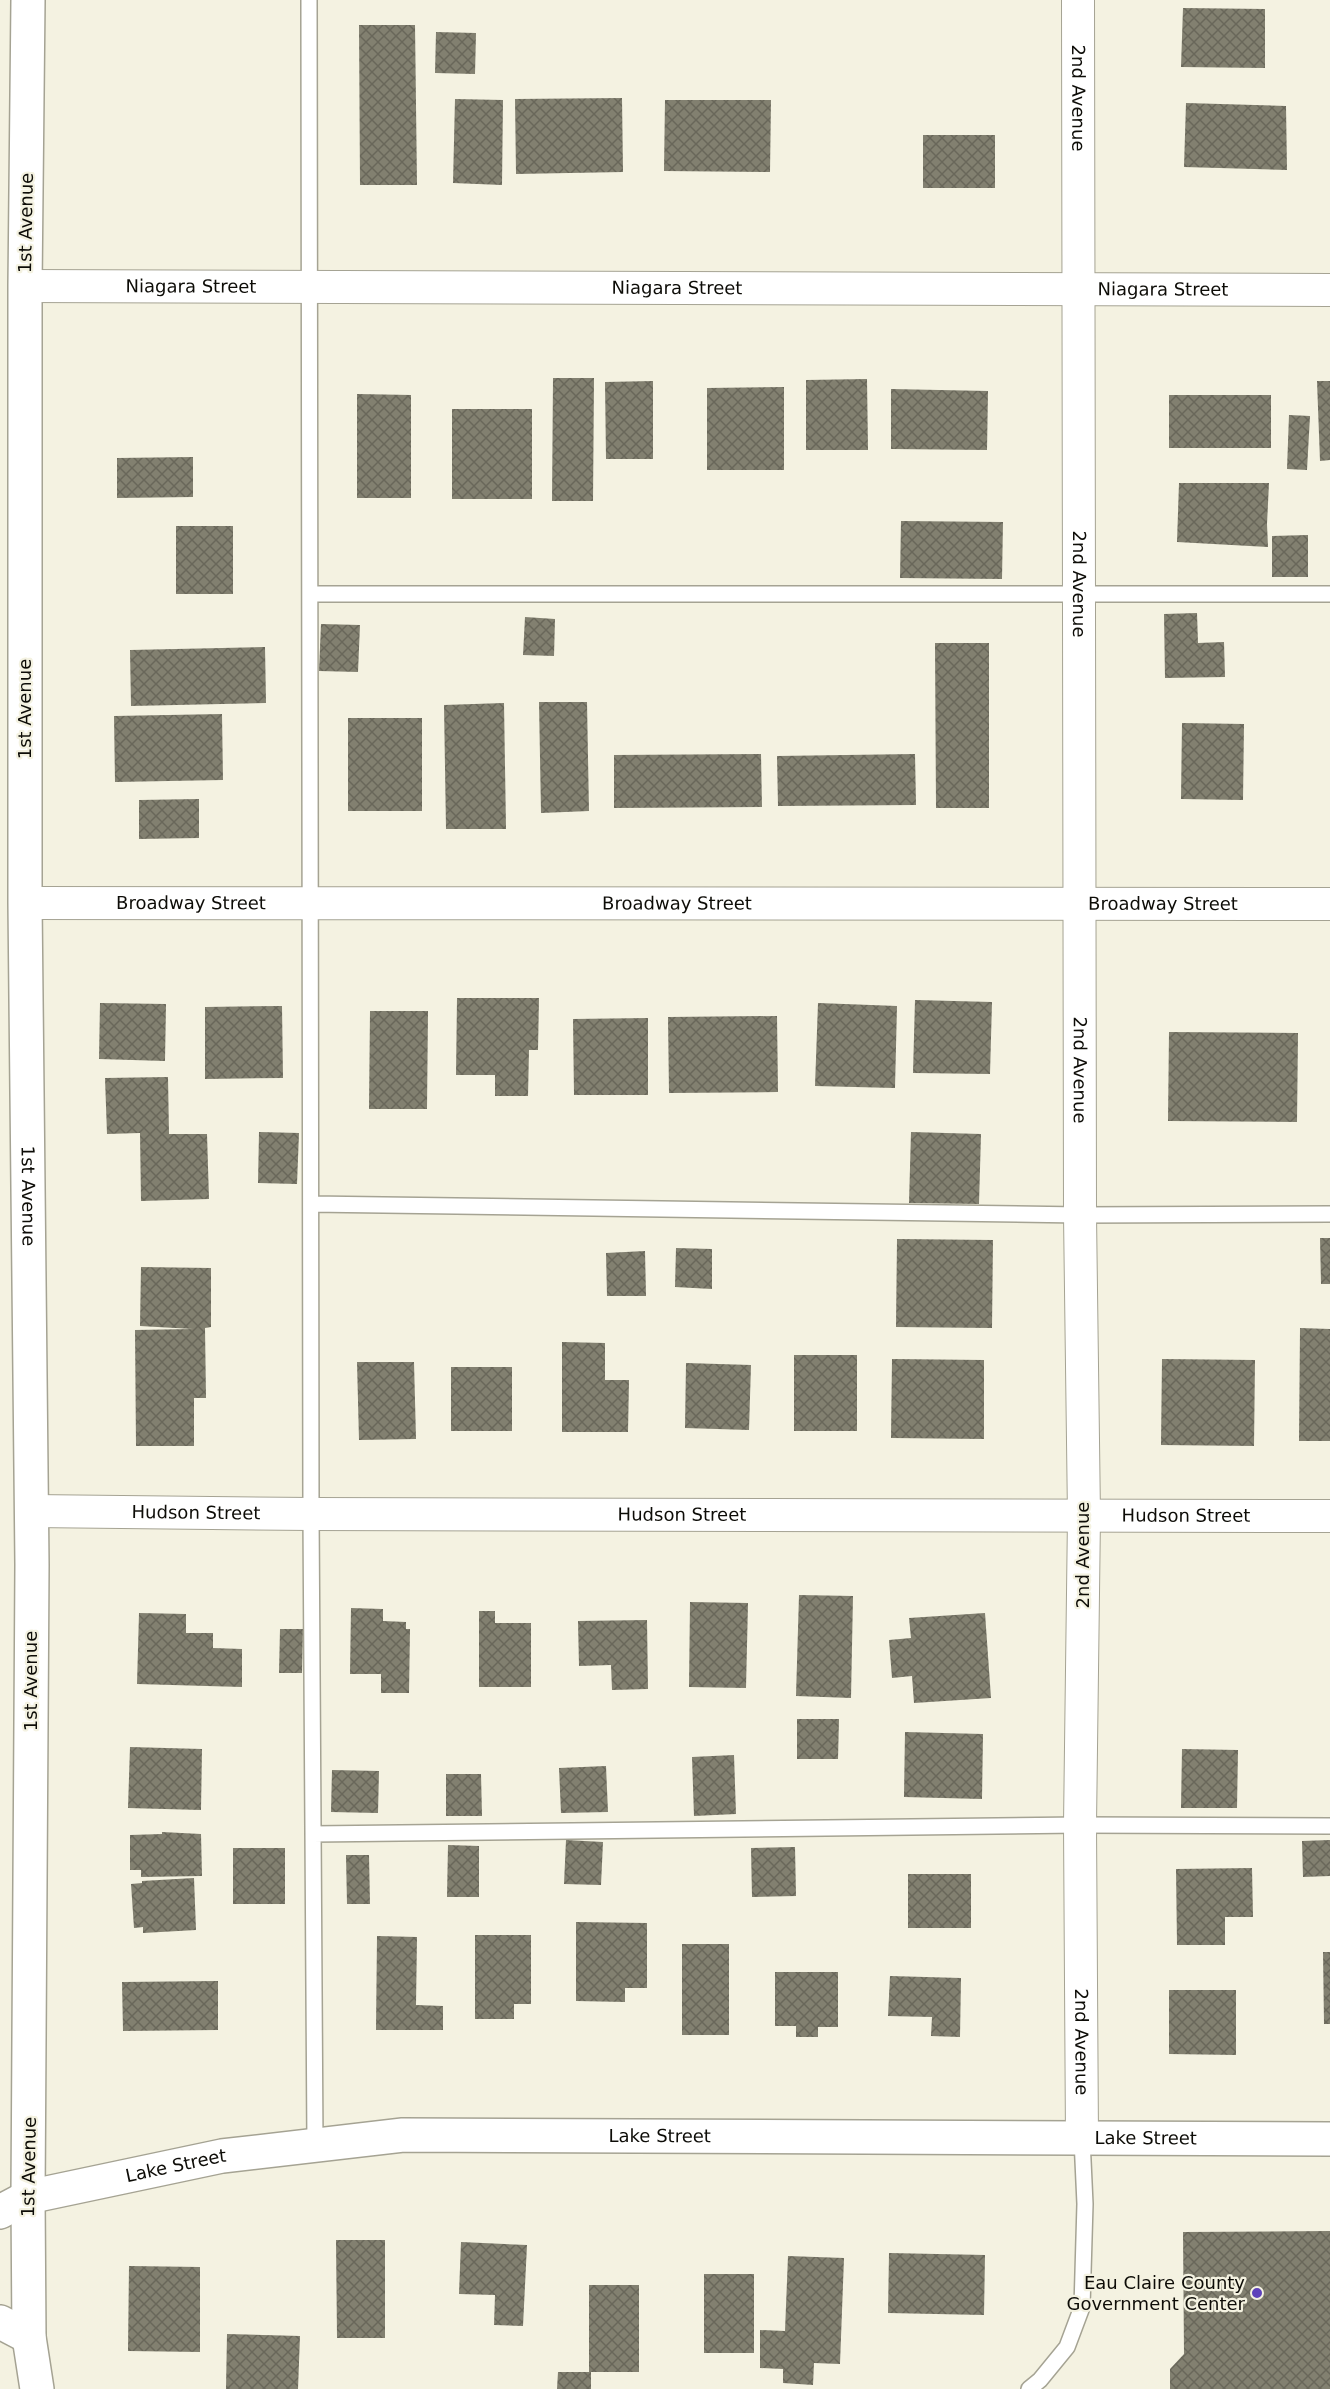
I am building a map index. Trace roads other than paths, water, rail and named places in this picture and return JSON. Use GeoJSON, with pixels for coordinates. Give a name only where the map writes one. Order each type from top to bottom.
{"type":"FeatureCollection","features":[{"type":"Feature","properties":{"kind":"street","name":"1st Avenue"},"geometry":{"type":"LineString","coordinates":[[28,0],[25,286],[25,903],[32,1511],[14,2204],[37,2389]]}},
{"type":"Feature","properties":{"kind":"street","name":"2nd Avenue"},"geometry":{"type":"LineString","coordinates":[[1078,0],[1080,1215],[1084,1516],[1080,1825],[1082,2139]]}},
{"type":"Feature","properties":{"kind":"street","name":"Niagara Street"},"geometry":{"type":"LineString","coordinates":[[25,286],[1330,290]]}},
{"type":"Feature","properties":{"kind":"street","name":"Broadway Street"},"geometry":{"type":"LineString","coordinates":[[25,903],[1330,904]]}},
{"type":"Feature","properties":{"kind":"street","name":"Hudson Street"},"geometry":{"type":"LineString","coordinates":[[32,1511],[311,1514],[1330,1516]]}},
{"type":"Feature","properties":{"kind":"street","name":"Lake Street"},"geometry":{"type":"LineString","coordinates":[[14,2204],[222,2156],[403,2135],[1330,2139]]}},
{"type":"Feature","properties":{"kind":"street"},"geometry":{"type":"LineString","coordinates":[[0,2322],[29,2337]]}},
{"type":"Feature","properties":{"kind":"lane"},"geometry":{"type":"LineString","coordinates":[[309,0],[311,1514],[315,2145]]}},
{"type":"Feature","properties":{"kind":"lane"},"geometry":{"type":"LineString","coordinates":[[310,594],[1080,596],[1330,594]]}},
{"type":"Feature","properties":{"kind":"lane"},"geometry":{"type":"LineString","coordinates":[[311,1204],[1080,1215],[1330,1214]]}},
{"type":"Feature","properties":{"kind":"lane"},"geometry":{"type":"LineString","coordinates":[[313,1834],[1080,1825],[1330,1826]]}},
{"type":"Feature","properties":{"kind":"lane"},"geometry":{"type":"LineString","coordinates":[[1029,2389],[1040,2380],[1067,2347],[1082,2307],[1086,2204],[1082,2139]]}},
{"type":"Feature","properties":{"kind":"place","name":"Eau Claire County Government Center"},"geometry":{"type":"Point","coordinates":[1257,2293]}}]}
